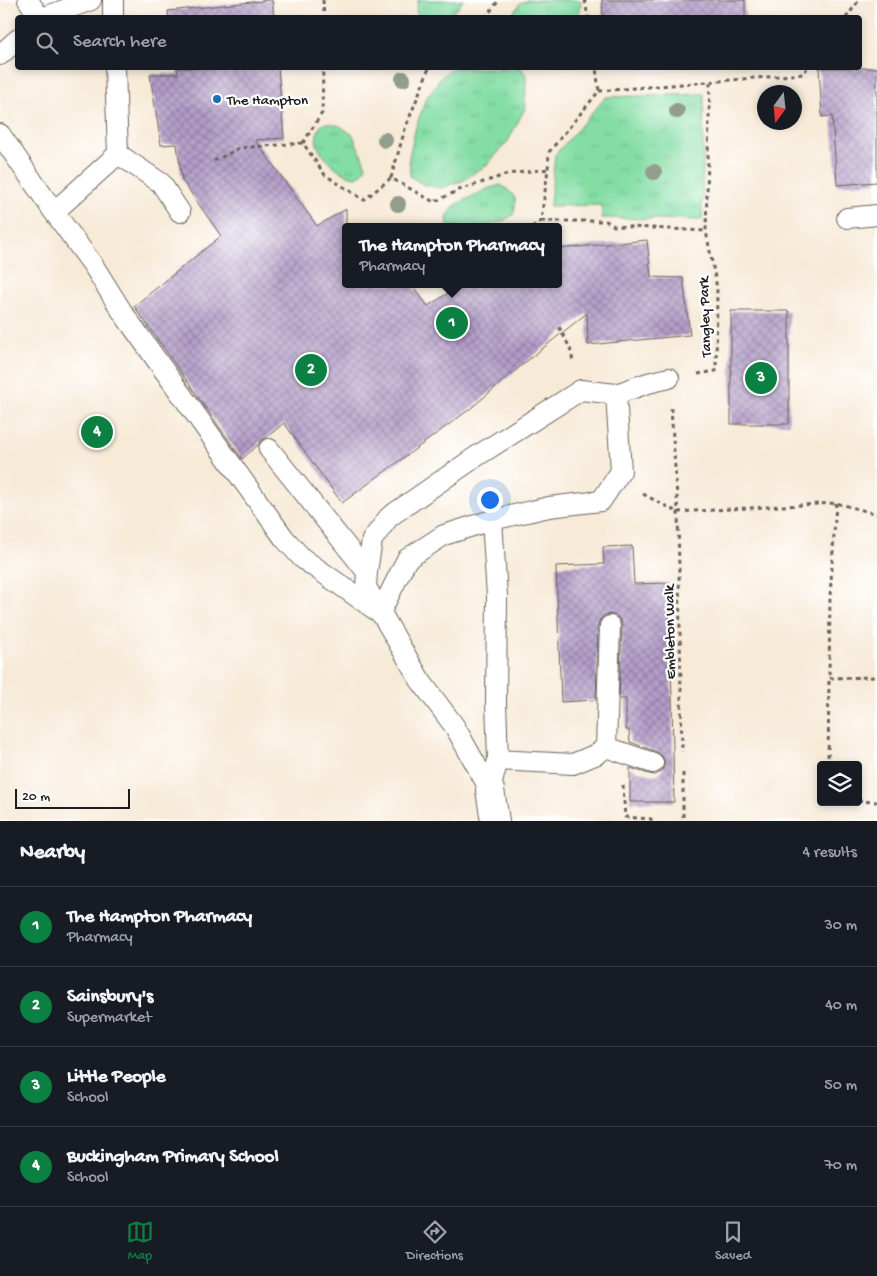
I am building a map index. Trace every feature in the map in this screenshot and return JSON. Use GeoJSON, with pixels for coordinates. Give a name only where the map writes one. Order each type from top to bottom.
{"type":"FeatureCollection","features":[{"type":"Feature","properties":{"kind":"street"},"geometry":{"type":"LineString","coordinates":[[490,790],[495,821]]}},
{"type":"Feature","properties":{"kind":"lane"},"geometry":{"type":"LineString","coordinates":[[28,0],[39,15]]}},
{"type":"Feature","properties":{"kind":"lane"},"geometry":{"type":"LineString","coordinates":[[50,15],[92,0]]}},
{"type":"Feature","properties":{"kind":"lane"},"geometry":{"type":"LineString","coordinates":[[113,0],[113,15]]}},
{"type":"Feature","properties":{"kind":"lane"},"geometry":{"type":"LineString","coordinates":[[0,55],[15,42]]}},
{"type":"Feature","properties":{"kind":"lane"},"geometry":{"type":"LineString","coordinates":[[54,212],[118,154],[115,70]]}},
{"type":"Feature","properties":{"kind":"lane"},"geometry":{"type":"LineString","coordinates":[[0,134],[93,265],[123,313],[284,538],[302,558],[380,613]]}},
{"type":"Feature","properties":{"kind":"lane"},"geometry":{"type":"LineString","coordinates":[[118,154],[161,183],[180,212]]}},
{"type":"Feature","properties":{"kind":"lane"},"geometry":{"type":"LineString","coordinates":[[847,218],[877,215]]}},
{"type":"Feature","properties":{"kind":"lane"},"geometry":{"type":"LineString","coordinates":[[490,790],[455,727],[420,680],[366,587],[372,540],[388,517],[477,456],[581,390],[616,394],[670,378]]}},
{"type":"Feature","properties":{"kind":"lane"},"geometry":{"type":"LineString","coordinates":[[380,613],[407,559],[444,535],[492,520],[550,507],[600,501],[621,470],[616,394]]}},
{"type":"Feature","properties":{"kind":"lane"},"geometry":{"type":"LineString","coordinates":[[269,449],[367,572]]}},
{"type":"Feature","properties":{"kind":"lane"},"geometry":{"type":"LineString","coordinates":[[490,790],[498,760],[496,596],[492,520]]}},
{"type":"Feature","properties":{"kind":"lane"},"geometry":{"type":"LineString","coordinates":[[610,626],[614,749]]}},
{"type":"Feature","properties":{"kind":"lane"},"geometry":{"type":"LineString","coordinates":[[498,760],[573,764],[614,749],[653,763]]}},
{"type":"Feature","properties":{"kind":"path"},"geometry":{"type":"LineString","coordinates":[[323,0],[324,15]]}},
{"type":"Feature","properties":{"kind":"path"},"geometry":{"type":"LineString","coordinates":[[487,15],[499,0]]}},
{"type":"Feature","properties":{"kind":"path"},"geometry":{"type":"LineString","coordinates":[[585,0],[588,15]]}},
{"type":"Feature","properties":{"kind":"path"},"geometry":{"type":"LineString","coordinates":[[848,15],[859,0]]}},
{"type":"Feature","properties":{"kind":"path"},"geometry":{"type":"LineString","coordinates":[[303,142],[322,113],[323,70]]}},
{"type":"Feature","properties":{"kind":"path"},"geometry":{"type":"LineString","coordinates":[[303,142],[325,175],[364,200],[391,178],[405,129],[428,70]]}},
{"type":"Feature","properties":{"kind":"path"},"geometry":{"type":"LineString","coordinates":[[596,70],[599,91]]}},
{"type":"Feature","properties":{"kind":"path"},"geometry":{"type":"LineString","coordinates":[[541,221],[549,152],[599,91],[803,74],[806,70]]}},
{"type":"Feature","properties":{"kind":"path","name":"Tangley Park"},"geometry":{"type":"LineString","coordinates":[[670,378],[716,371],[717,288],[706,231],[710,82]]}},
{"type":"Feature","properties":{"kind":"path"},"geometry":{"type":"LineString","coordinates":[[214,161],[239,148],[303,142]]}},
{"type":"Feature","properties":{"kind":"path"},"geometry":{"type":"LineString","coordinates":[[391,178],[434,202],[459,190],[508,174],[548,168]]}},
{"type":"Feature","properties":{"kind":"path"},"geometry":{"type":"LineString","coordinates":[[538,223],[541,221],[606,221],[614,226],[706,231]]}},
{"type":"Feature","properties":{"kind":"path"},"geometry":{"type":"LineString","coordinates":[[559,327],[570,348],[581,390]]}},
{"type":"Feature","properties":{"kind":"path"},"geometry":{"type":"LineString","coordinates":[[670,378],[678,512]]}},
{"type":"Feature","properties":{"kind":"path"},"geometry":{"type":"LineString","coordinates":[[615,480],[678,512],[836,503],[877,514]]}},
{"type":"Feature","properties":{"kind":"path"},"geometry":{"type":"LineString","coordinates":[[828,761],[830,597],[836,503]]}},
{"type":"Feature","properties":{"kind":"path","name":"Embleton Walk"},"geometry":{"type":"LineString","coordinates":[[678,512],[682,761]]}},
{"type":"Feature","properties":{"kind":"path"},"geometry":{"type":"LineString","coordinates":[[829,678],[877,677]]}},
{"type":"Feature","properties":{"kind":"path"},"geometry":{"type":"LineString","coordinates":[[614,749],[625,817],[651,819],[652,821]]}},
{"type":"Feature","properties":{"kind":"path"},"geometry":{"type":"LineString","coordinates":[[683,771],[684,821]]}},
{"type":"Feature","properties":{"kind":"path"},"geometry":{"type":"LineString","coordinates":[[862,801],[877,802]]}},
{"type":"Feature","properties":{"kind":"green space"},"geometry":{"type":"Polygon","coordinates":[[[418,0],[463,0],[458,8],[448,15],[418,15],[416,11],[418,0]]]}},
{"type":"Feature","properties":{"kind":"green space"},"geometry":{"type":"Polygon","coordinates":[[[528,0],[581,0],[580,12],[575,15],[512,15],[520,3],[528,0]]]}},
{"type":"Feature","properties":{"kind":"green space"},"geometry":{"type":"Polygon","coordinates":[[[450,70],[522,70],[526,76],[525,108],[508,141],[488,164],[462,181],[440,188],[422,184],[410,176],[409,157],[416,127],[425,101],[440,78],[450,70]]]}},
{"type":"Feature","properties":{"kind":"green space"},"geometry":{"type":"Polygon","coordinates":[[[704,94],[702,220],[602,218],[601,205],[550,206],[555,155],[606,97],[704,94]]]}},
{"type":"Feature","properties":{"kind":"green space"},"geometry":{"type":"Polygon","coordinates":[[[327,123],[340,126],[353,135],[366,166],[358,176],[351,176],[339,170],[327,160],[319,149],[316,141],[317,134],[321,125],[327,123]]]}},
{"type":"Feature","properties":{"kind":"green space"},"geometry":{"type":"Polygon","coordinates":[[[501,185],[512,194],[515,200],[513,215],[496,223],[448,223],[447,217],[455,205],[487,189],[501,185]]]}},
{"type":"Feature","properties":{"kind":"building"},"geometry":{"type":"Polygon","coordinates":[[[272,0],[274,15],[169,15],[168,11],[272,0]]]}},
{"type":"Feature","properties":{"kind":"building"},"geometry":{"type":"Polygon","coordinates":[[[602,0],[745,0],[745,15],[603,15],[602,0]]]}},
{"type":"Feature","properties":{"kind":"building"},"geometry":{"type":"Polygon","coordinates":[[[877,68],[877,182],[837,185],[832,116],[822,117],[819,70],[877,68]]]}},
{"type":"Feature","properties":{"kind":"building"},"geometry":{"type":"Polygon","coordinates":[[[177,70],[278,70],[284,138],[255,140],[317,226],[346,209],[346,223],[342,223],[342,288],[414,288],[428,306],[456,288],[562,288],[562,249],[647,240],[651,277],[683,278],[690,335],[588,345],[587,313],[470,409],[342,503],[284,423],[261,440],[242,459],[134,306],[221,236],[182,180],[177,144],[161,145],[150,74],[178,74],[177,70]]]}},
{"type":"Feature","properties":{"kind":"building"},"geometry":{"type":"Polygon","coordinates":[[[731,311],[789,311],[789,424],[731,424],[731,311]]]}},
{"type":"Feature","properties":{"kind":"building"},"geometry":{"type":"Polygon","coordinates":[[[632,546],[634,584],[668,583],[674,802],[630,802],[630,768],[655,775],[661,772],[665,761],[657,752],[630,742],[629,730],[626,730],[626,699],[619,699],[622,626],[617,616],[605,615],[600,619],[598,625],[596,700],[561,702],[556,566],[604,564],[603,547],[632,546]]]}},
{"type":"Feature","properties":{"kind":"place","name":"The Hampton"},"geometry":{"type":"Point","coordinates":[217,99]}},
{"type":"Feature","properties":{"kind":"place","name":"The Hampton Pharmacy"},"geometry":{"type":"Point","coordinates":[452,323]}},
{"type":"Feature","properties":{"kind":"place","name":"Sainsbury's"},"geometry":{"type":"Point","coordinates":[311,370]}},
{"type":"Feature","properties":{"kind":"place","name":"Little People"},"geometry":{"type":"Point","coordinates":[761,378]}},
{"type":"Feature","properties":{"kind":"place","name":"Buckingham Primary School"},"geometry":{"type":"Point","coordinates":[97,432]}}]}
